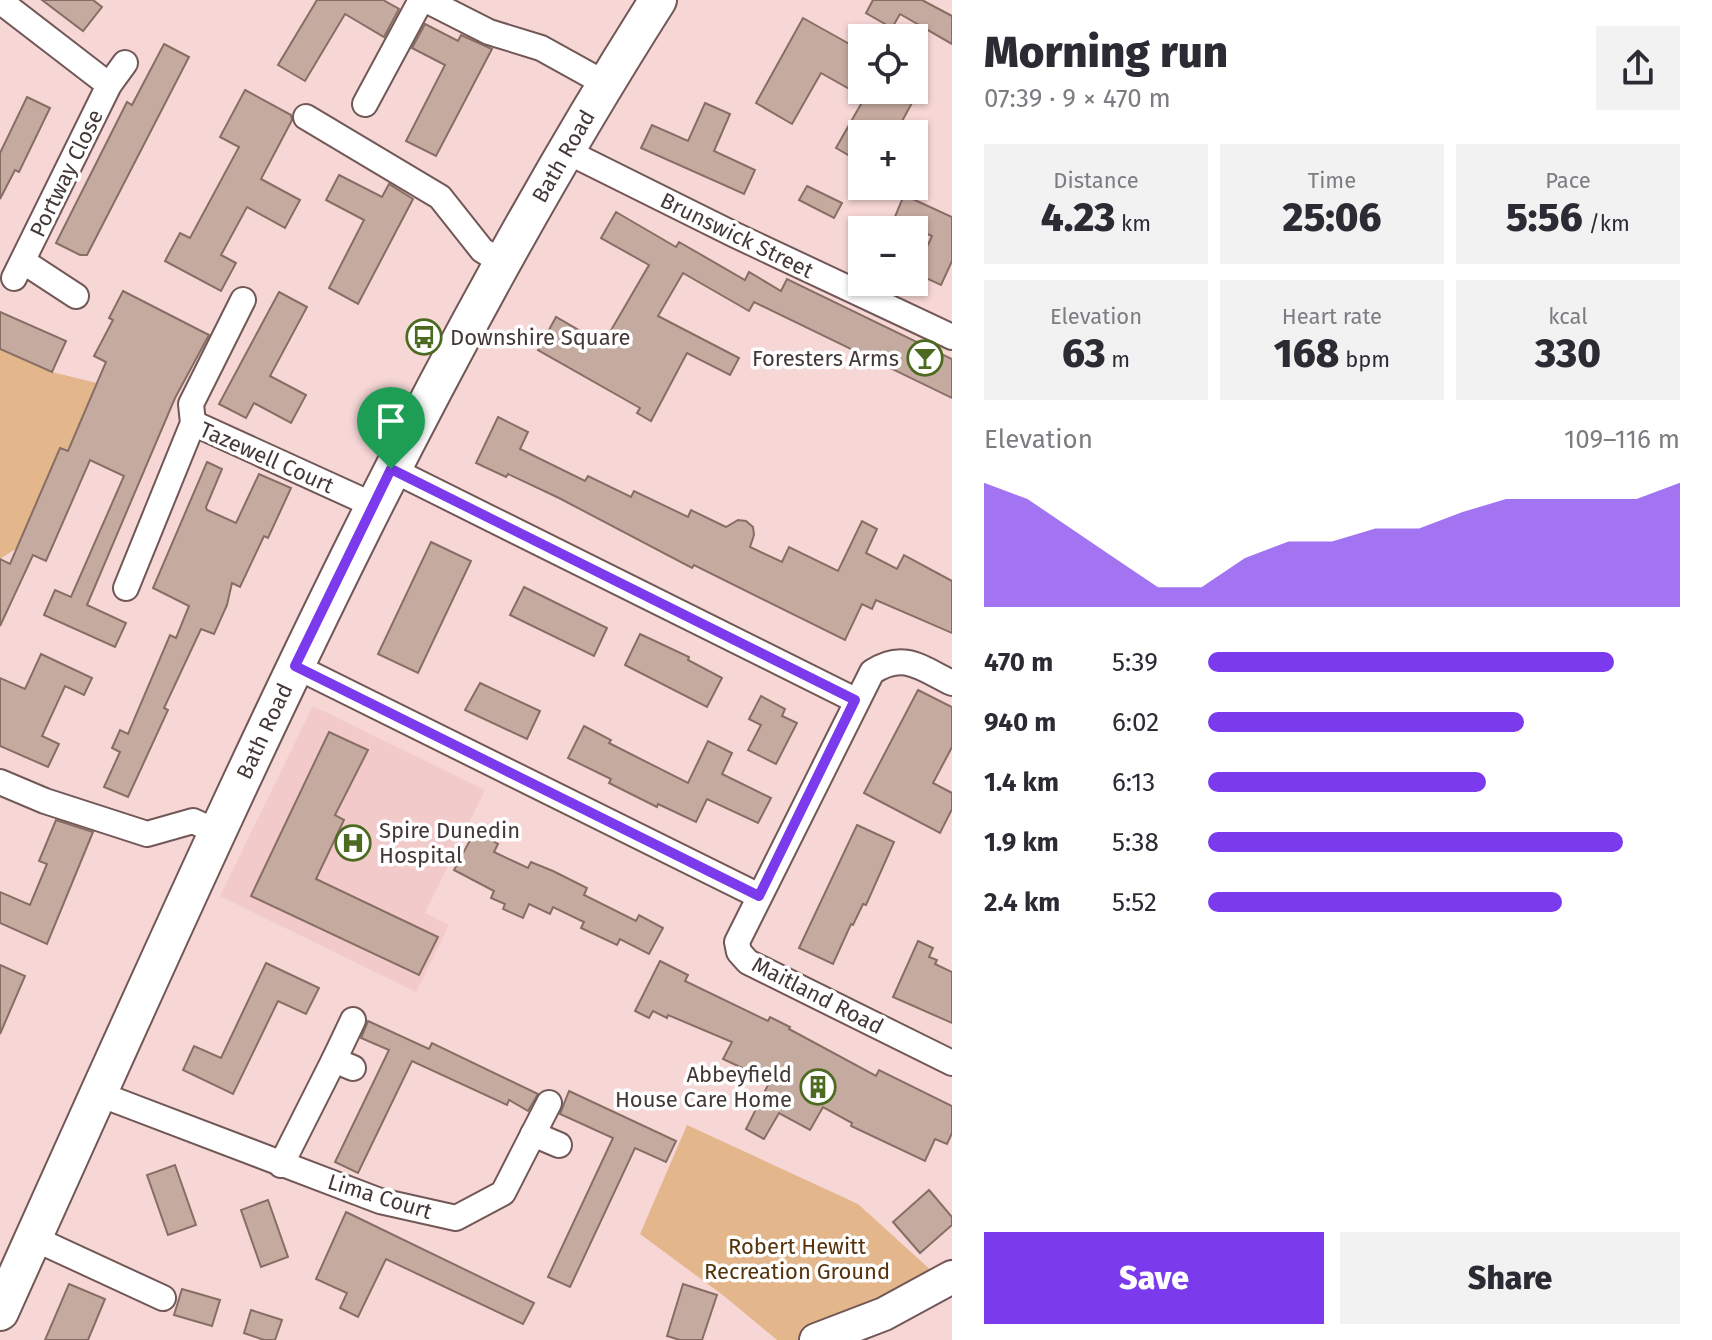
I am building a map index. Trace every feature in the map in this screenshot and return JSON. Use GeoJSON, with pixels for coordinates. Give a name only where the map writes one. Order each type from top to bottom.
{"type":"FeatureCollection","features":[{"type":"Feature","properties":{"kind":"main road","name":"Bath Road"},"geometry":{"type":"LineString","coordinates":[[0,1312],[217,832],[391,469],[566,151],[658,0]]}},
{"type":"Feature","properties":{"kind":"street"},"geometry":{"type":"LineString","coordinates":[[365,104],[423,0],[489,32],[541,48],[606,84]]}},
{"type":"Feature","properties":{"kind":"street","name":"Portway Close"},"geometry":{"type":"LineString","coordinates":[[0,1],[109,85]]}},
{"type":"Feature","properties":{"kind":"street","name":"Portway Close"},"geometry":{"type":"LineString","coordinates":[[76,296],[19,270],[109,85],[125,63]]}},
{"type":"Feature","properties":{"kind":"street"},"geometry":{"type":"LineString","coordinates":[[306,117],[440,197],[482,250],[503,263]]}},
{"type":"Feature","properties":{"kind":"street","name":"Brunswick Street"},"geometry":{"type":"LineString","coordinates":[[566,151],[952,337]]}},
{"type":"Feature","properties":{"kind":"street"},"geometry":{"type":"LineString","coordinates":[[193,423],[191,404],[243,300]]}},
{"type":"Feature","properties":{"kind":"street","name":"Tazewell Court"},"geometry":{"type":"LineString","coordinates":[[126,588],[193,423],[373,505]]}},
{"type":"Feature","properties":{"kind":"street"},"geometry":{"type":"LineString","coordinates":[[391,469],[855,700]]}},
{"type":"Feature","properties":{"kind":"street"},"geometry":{"type":"LineString","coordinates":[[295,666],[759,896],[855,700],[872,672],[885,663],[900,659],[952,683]]}},
{"type":"Feature","properties":{"kind":"street"},"geometry":{"type":"LineString","coordinates":[[0,782],[45,801],[147,834],[193,821],[217,832]]}},
{"type":"Feature","properties":{"kind":"street","name":"Maitland Road"},"geometry":{"type":"LineString","coordinates":[[759,896],[737,942],[739,952],[748,962],[952,1063]]}},
{"type":"Feature","properties":{"kind":"street"},"geometry":{"type":"LineString","coordinates":[[281,1165],[343,1064],[353,1020]]}},
{"type":"Feature","properties":{"kind":"street","name":"Lima Court"},"geometry":{"type":"LineString","coordinates":[[99,1094],[380,1201],[456,1218],[503,1193],[549,1103]]}},
{"type":"Feature","properties":{"kind":"street"},"geometry":{"type":"LineString","coordinates":[[533,1134],[559,1145]]}},
{"type":"Feature","properties":{"kind":"street"},"geometry":{"type":"LineString","coordinates":[[33,1238],[163,1298]]}},
{"type":"Feature","properties":{"kind":"street"},"geometry":{"type":"LineString","coordinates":[[816,1340],[884,1314],[952,1277]]}},
{"type":"Feature","properties":{"kind":"shaded area","name":"Spire Dunedin Hospital"},"geometry":{"type":"Polygon","coordinates":[[[313,706],[485,790],[425,913],[449,925],[416,992],[220,896],[313,706]]]}},
{"type":"Feature","properties":{"kind":"green space"},"geometry":{"type":"Polygon","coordinates":[[[0,349],[52,372],[97,383],[68,451],[60,448],[17,548],[0,559],[0,349]]]}},
{"type":"Feature","properties":{"kind":"green space","name":"Robert Hewitt Recreation Ground"},"geometry":{"type":"Polygon","coordinates":[[[687,1125],[858,1204],[934,1273],[804,1340],[777,1340],[640,1234],[687,1125]]]}},
{"type":"Feature","properties":{"kind":"building"},"geometry":{"type":"Polygon","coordinates":[[[42,0],[93,0],[102,7],[83,31],[42,0]]]}},
{"type":"Feature","properties":{"kind":"building"},"geometry":{"type":"Polygon","coordinates":[[[317,0],[383,0],[399,9],[384,37],[345,14],[305,81],[278,65],[317,0]]]}},
{"type":"Feature","properties":{"kind":"building"},"geometry":{"type":"Polygon","coordinates":[[[873,0],[922,0],[952,16],[952,44],[928,30],[928,24],[917,24],[900,14],[894,24],[885,24],[866,13],[873,0]]]}},
{"type":"Feature","properties":{"kind":"building"},"geometry":{"type":"Polygon","coordinates":[[[803,18],[848,43],[848,88],[821,73],[792,124],[756,103],[803,18]]]}},
{"type":"Feature","properties":{"kind":"building"},"geometry":{"type":"Polygon","coordinates":[[[425,24],[458,41],[461,35],[492,49],[436,156],[406,141],[445,65],[412,48],[425,24]]]}},
{"type":"Feature","properties":{"kind":"building"},"geometry":{"type":"Polygon","coordinates":[[[164,44],[189,57],[87,255],[80,255],[56,243],[127,102],[132,105],[164,44]]]}},
{"type":"Feature","properties":{"kind":"building"},"geometry":{"type":"Polygon","coordinates":[[[245,90],[291,115],[292,120],[261,179],[300,200],[285,228],[247,207],[221,255],[236,263],[221,291],[165,261],[180,233],[190,238],[239,147],[220,137],[245,90]]]}},
{"type":"Feature","properties":{"kind":"building"},"geometry":{"type":"Polygon","coordinates":[[[27,97],[50,108],[19,172],[15,170],[0,199],[0,153],[27,97]]]}},
{"type":"Feature","properties":{"kind":"building"},"geometry":{"type":"Polygon","coordinates":[[[705,103],[730,114],[714,151],[755,170],[744,194],[641,148],[652,125],[688,141],[705,103]]]}},
{"type":"Feature","properties":{"kind":"building"},"geometry":{"type":"Polygon","coordinates":[[[861,104],[911,104],[903,120],[852,120],[861,104]]]}},
{"type":"Feature","properties":{"kind":"building"},"geometry":{"type":"Polygon","coordinates":[[[848,127],[848,155],[836,148],[848,127]]]}},
{"type":"Feature","properties":{"kind":"building"},"geometry":{"type":"Polygon","coordinates":[[[339,175],[382,197],[389,184],[413,199],[358,304],[329,288],[364,220],[326,200],[339,175]]]}},
{"type":"Feature","properties":{"kind":"building"},"geometry":{"type":"Polygon","coordinates":[[[807,186],[842,203],[834,218],[799,200],[807,186]]]}},
{"type":"Feature","properties":{"kind":"building"},"geometry":{"type":"Polygon","coordinates":[[[902,200],[915,200],[952,217],[952,261],[941,285],[928,279],[928,245],[932,236],[928,234],[928,216],[895,216],[902,200]]]}},
{"type":"Feature","properties":{"kind":"building"},"geometry":{"type":"Polygon","coordinates":[[[616,212],[676,247],[679,242],[745,280],[749,272],[781,291],[787,279],[952,359],[952,398],[754,302],[749,311],[683,273],[658,316],[739,358],[730,375],[687,353],[651,421],[637,413],[640,408],[538,350],[556,317],[603,344],[649,265],[601,238],[616,212]]]}},
{"type":"Feature","properties":{"kind":"building"},"geometry":{"type":"Polygon","coordinates":[[[123,291],[209,335],[175,398],[87,605],[126,623],[115,647],[44,615],[55,590],[71,597],[124,476],[90,460],[46,561],[33,555],[0,626],[0,559],[10,564],[60,448],[68,451],[106,362],[94,356],[113,320],[109,318],[123,291]]]}},
{"type":"Feature","properties":{"kind":"building"},"geometry":{"type":"Polygon","coordinates":[[[279,292],[307,307],[270,376],[306,395],[291,423],[254,403],[246,418],[219,404],[279,292]]]}},
{"type":"Feature","properties":{"kind":"building"},"geometry":{"type":"Polygon","coordinates":[[[0,312],[66,341],[52,372],[0,349],[0,312]]]}},
{"type":"Feature","properties":{"kind":"building"},"geometry":{"type":"Polygon","coordinates":[[[498,417],[528,432],[520,449],[585,481],[588,476],[631,497],[634,491],[688,517],[691,510],[726,527],[738,520],[746,521],[753,527],[750,547],[782,562],[789,547],[838,571],[862,521],[877,529],[866,553],[897,569],[904,555],[952,581],[952,633],[876,600],[872,609],[862,604],[845,640],[694,565],[692,568],[559,498],[476,463],[498,417]]]}},
{"type":"Feature","properties":{"kind":"building"},"geometry":{"type":"Polygon","coordinates":[[[207,462],[222,469],[207,510],[236,523],[259,474],[291,488],[268,538],[264,536],[240,587],[232,583],[227,605],[214,634],[201,629],[164,708],[168,710],[128,797],[104,787],[120,752],[112,748],[120,730],[128,734],[170,635],[176,638],[189,606],[153,588],[207,462]]]}},
{"type":"Feature","properties":{"kind":"building"},"geometry":{"type":"Polygon","coordinates":[[[431,542],[471,561],[418,673],[378,654],[431,542]]]}},
{"type":"Feature","properties":{"kind":"building"},"geometry":{"type":"Polygon","coordinates":[[[524,587],[607,628],[594,656],[510,615],[524,587]]]}},
{"type":"Feature","properties":{"kind":"building"},"geometry":{"type":"Polygon","coordinates":[[[640,634],[689,657],[688,660],[722,678],[707,707],[625,665],[640,634]]]}},
{"type":"Feature","properties":{"kind":"building"},"geometry":{"type":"Polygon","coordinates":[[[41,654],[92,678],[84,695],[65,686],[42,736],[59,744],[48,767],[0,746],[0,678],[25,689],[41,654]]]}},
{"type":"Feature","properties":{"kind":"building"},"geometry":{"type":"Polygon","coordinates":[[[480,683],[540,711],[527,739],[465,710],[480,683]]]}},
{"type":"Feature","properties":{"kind":"building"},"geometry":{"type":"Polygon","coordinates":[[[918,690],[952,707],[952,747],[933,783],[952,793],[952,809],[940,833],[864,793],[918,690]]]}},
{"type":"Feature","properties":{"kind":"building"},"geometry":{"type":"Polygon","coordinates":[[[761,696],[785,709],[782,716],[797,723],[776,764],[748,750],[761,725],[749,719],[761,696]]]}},
{"type":"Feature","properties":{"kind":"building"},"geometry":{"type":"Polygon","coordinates":[[[584,726],[611,740],[609,743],[688,783],[708,741],[732,753],[722,774],[771,798],[758,823],[707,799],[696,822],[658,804],[657,807],[568,758],[584,726]]]}},
{"type":"Feature","properties":{"kind":"building"},"geometry":{"type":"Polygon","coordinates":[[[329,732],[368,750],[335,815],[344,820],[316,879],[438,937],[419,975],[251,896],[329,732]]]}},
{"type":"Feature","properties":{"kind":"building"},"geometry":{"type":"Polygon","coordinates":[[[56,820],[93,832],[47,944],[0,923],[0,892],[30,905],[47,864],[39,861],[56,820]]]}},
{"type":"Feature","properties":{"kind":"building"},"geometry":{"type":"Polygon","coordinates":[[[857,825],[894,842],[866,905],[863,904],[851,924],[833,964],[799,948],[857,825]]]}},
{"type":"Feature","properties":{"kind":"building"},"geometry":{"type":"Polygon","coordinates":[[[475,831],[498,844],[494,852],[528,868],[531,862],[553,871],[587,888],[584,895],[636,921],[639,915],[663,928],[649,954],[620,939],[617,945],[581,928],[584,922],[553,907],[550,914],[529,904],[523,918],[503,909],[505,904],[491,898],[494,891],[454,870],[475,831]]]}},
{"type":"Feature","properties":{"kind":"building"},"geometry":{"type":"Polygon","coordinates":[[[918,941],[933,948],[929,957],[937,960],[935,964],[952,972],[952,1023],[893,997],[918,941]]]}},
{"type":"Feature","properties":{"kind":"building"},"geometry":{"type":"Polygon","coordinates":[[[660,961],[688,975],[685,981],[768,1021],[770,1017],[876,1076],[879,1070],[952,1106],[952,1133],[947,1144],[935,1139],[925,1161],[851,1126],[852,1123],[823,1107],[810,1130],[779,1113],[764,1139],[746,1129],[770,1081],[723,1059],[732,1042],[668,1015],[667,1018],[653,1011],[649,1018],[635,1011],[660,961]]]}},
{"type":"Feature","properties":{"kind":"building"},"geometry":{"type":"Polygon","coordinates":[[[266,963],[319,988],[306,1014],[278,1001],[233,1094],[183,1070],[194,1046],[221,1058],[266,963]]]}},
{"type":"Feature","properties":{"kind":"building"},"geometry":{"type":"Polygon","coordinates":[[[0,965],[25,976],[0,1034],[0,965]]]}},
{"type":"Feature","properties":{"kind":"building"},"geometry":{"type":"Polygon","coordinates":[[[368,1021],[429,1049],[432,1043],[538,1094],[528,1111],[509,1100],[507,1105],[412,1061],[358,1173],[335,1162],[389,1050],[361,1038],[368,1021]]]}},
{"type":"Feature","properties":{"kind":"building"},"geometry":{"type":"Polygon","coordinates":[[[569,1091],[676,1141],[666,1162],[635,1148],[570,1287],[548,1277],[613,1138],[560,1114],[569,1091]]]}},
{"type":"Feature","properties":{"kind":"building"},"geometry":{"type":"Polygon","coordinates":[[[175,1165],[196,1225],[168,1235],[147,1175],[175,1165]]]}},
{"type":"Feature","properties":{"kind":"building"},"geometry":{"type":"Polygon","coordinates":[[[929,1190],[952,1217],[952,1225],[920,1253],[893,1222],[929,1190]]]}},
{"type":"Feature","properties":{"kind":"building"},"geometry":{"type":"Polygon","coordinates":[[[268,1200],[288,1257],[261,1267],[241,1210],[268,1200]]]}},
{"type":"Feature","properties":{"kind":"building"},"geometry":{"type":"Polygon","coordinates":[[[346,1212],[534,1303],[523,1324],[386,1259],[358,1317],[340,1308],[347,1293],[316,1279],[346,1212]]]}},
{"type":"Feature","properties":{"kind":"building"},"geometry":{"type":"Polygon","coordinates":[[[69,1284],[105,1299],[88,1340],[45,1340],[69,1284]]]}},
{"type":"Feature","properties":{"kind":"building"},"geometry":{"type":"Polygon","coordinates":[[[683,1284],[717,1295],[702,1340],[680,1340],[667,1336],[683,1284]]]}},
{"type":"Feature","properties":{"kind":"building"},"geometry":{"type":"Polygon","coordinates":[[[182,1289],[220,1300],[212,1326],[174,1315],[182,1289]]]}},
{"type":"Feature","properties":{"kind":"building"},"geometry":{"type":"Polygon","coordinates":[[[251,1310],[282,1320],[275,1340],[264,1340],[244,1333],[251,1310]]]}},
{"type":"Feature","properties":{"kind":"place","name":"Downshire Square"},"geometry":{"type":"Point","coordinates":[424,337]}},
{"type":"Feature","properties":{"kind":"place","name":"Foresters Arms"},"geometry":{"type":"Point","coordinates":[925,358]}},
{"type":"Feature","properties":{"kind":"place","name":"Spire Dunedin Hospital"},"geometry":{"type":"Point","coordinates":[353,843]}},
{"type":"Feature","properties":{"kind":"place","name":"Abbeyfield House Care Home"},"geometry":{"type":"Point","coordinates":[818,1087]}},
{"type":"Feature","properties":{"kind":"route"},"geometry":{"type":"LineString","coordinates":[[391,469],[855,700],[759,896],[295,666],[391,469]]}}]}
